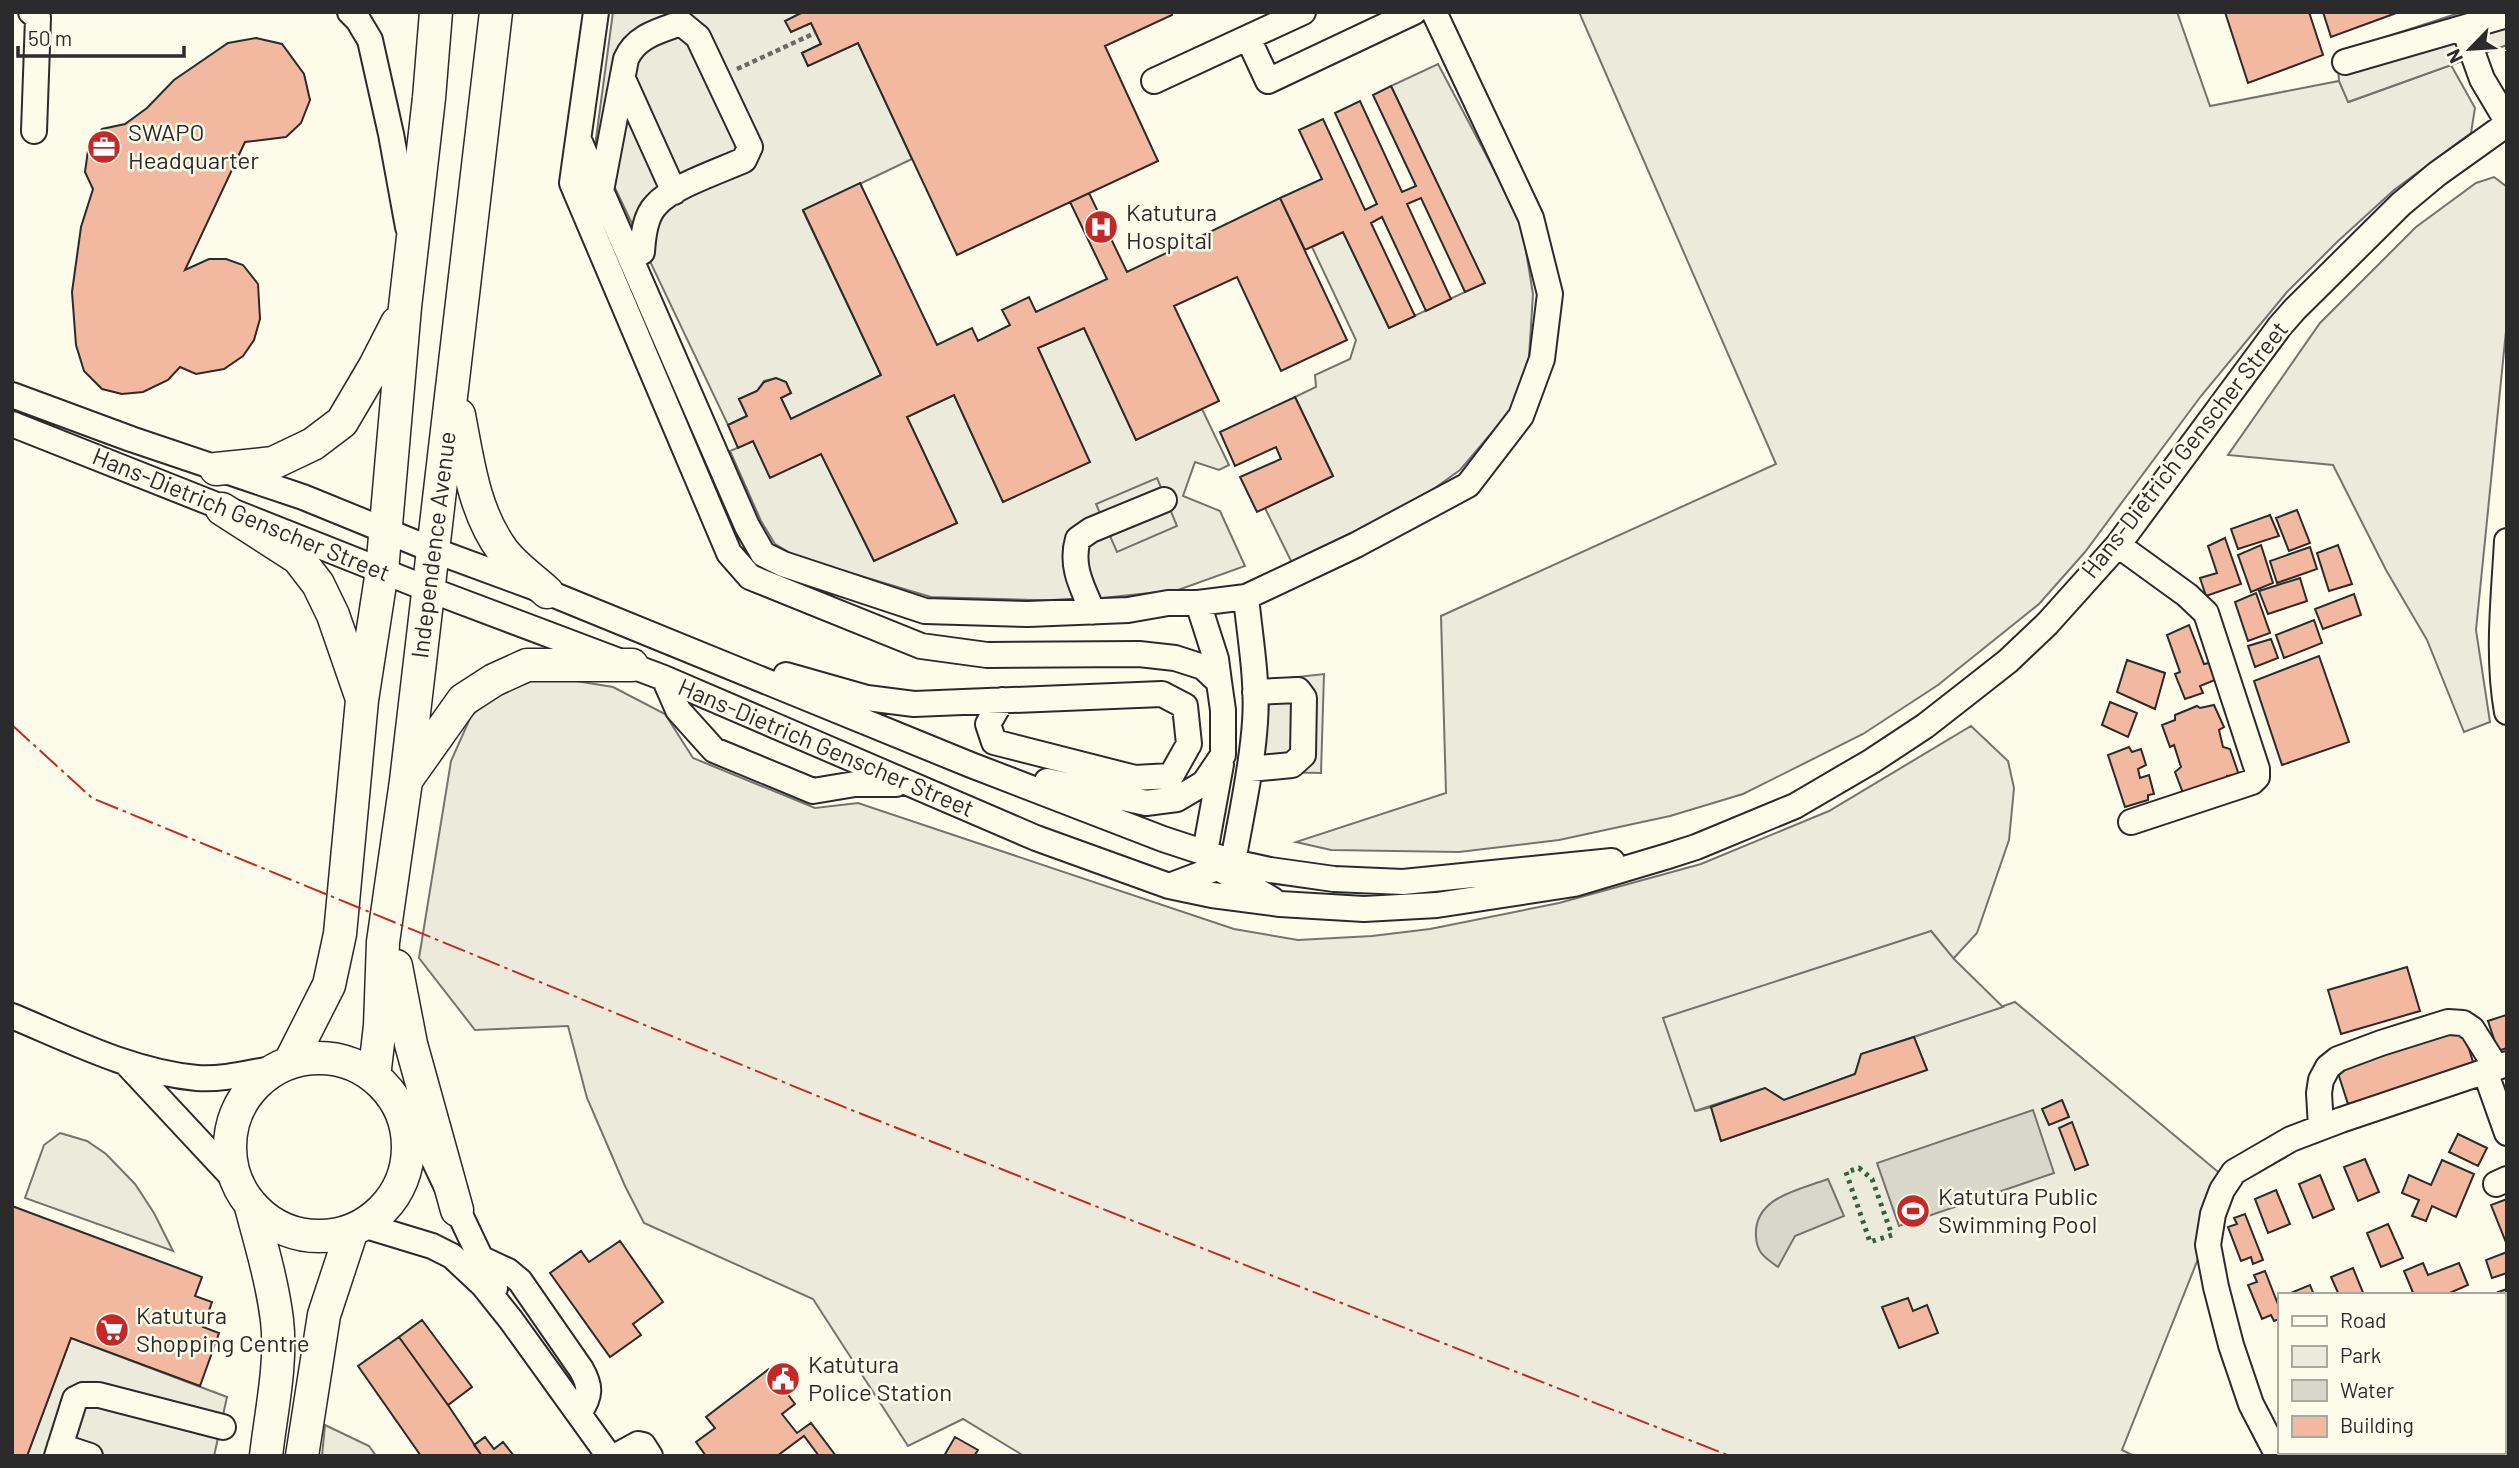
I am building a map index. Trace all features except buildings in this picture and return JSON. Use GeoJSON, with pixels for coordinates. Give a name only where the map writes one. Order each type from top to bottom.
{"type":"FeatureCollection","features":[{"type":"Feature","properties":{"kind":"main road","name":"Independence Avenue"},"geometry":{"type":"LineString","coordinates":[[266,1456],[278,1358],[277,1322],[270,1280],[244,1193],[231,1162],[230,1139],[235,1117],[245,1097],[259,1081],[284,1065],[329,985],[340,934],[362,700],[382,571],[411,244],[429,97],[436,12]]}},
{"type":"Feature","properties":{"kind":"main road","name":"Independence Avenue"},"geometry":{"type":"LineString","coordinates":[[374,1077],[380,1026],[383,942],[406,781],[496,12]]}},
{"type":"Feature","properties":{"kind":"main road"},"geometry":{"type":"LineString","coordinates":[[216,469],[274,463],[313,444],[342,422],[405,307]]}},
{"type":"Feature","properties":{"kind":"main road"},"geometry":{"type":"LineString","coordinates":[[453,382],[469,469],[483,517],[505,553],[547,592]]}},
{"type":"Feature","properties":{"kind":"main road"},"geometry":{"type":"LineString","coordinates":[[222,509],[298,558],[318,583],[333,615],[362,700]]}},
{"type":"Feature","properties":{"kind":"main road"},"geometry":{"type":"LineString","coordinates":[[406,781],[463,700],[494,680],[527,665],[632,665]]}},
{"type":"Feature","properties":{"kind":"main road"},"geometry":{"type":"LineString","coordinates":[[389,905],[398,987],[408,1033],[457,1210]]}},
{"type":"Feature","properties":{"kind":"main road"},"geometry":{"type":"LineString","coordinates":[[244,1193],[266,1219],[276,1224],[307,1236],[330,1236],[357,1228],[379,1213],[402,1180],[408,1141],[404,1121],[396,1102],[374,1077],[348,1063],[319,1058],[284,1065]]}},
{"type":"Feature","properties":{"kind":"main road"},"geometry":{"type":"LineString","coordinates":[[302,1456],[324,1315],[357,1228]]}},
{"type":"Feature","properties":{"kind":"street"},"geometry":{"type":"LineString","coordinates":[[32,12],[38,18],[34,131]]}},
{"type":"Feature","properties":{"kind":"street"},"geometry":{"type":"LineString","coordinates":[[350,12],[370,40],[411,244]]}},
{"type":"Feature","properties":{"kind":"street"},"geometry":{"type":"LineString","coordinates":[[596,12],[572,183],[729,553],[750,577],[921,646],[987,655],[1139,654],[1175,657],[1203,667],[1219,682]]}},
{"type":"Feature","properties":{"kind":"street"},"geometry":{"type":"LineString","coordinates":[[1154,81],[1303,12]]}},
{"type":"Feature","properties":{"kind":"street"},"geometry":{"type":"LineString","coordinates":[[1248,38],[1268,81],[1414,12]]}},
{"type":"Feature","properties":{"kind":"street"},"geometry":{"type":"LineString","coordinates":[[579,140],[747,526],[763,554],[783,564],[925,611],[1028,614],[1093,612],[1246,597],[1356,545],[1468,485],[1521,416],[1542,359],[1550,294],[1531,218],[1434,12]]}},
{"type":"Feature","properties":{"kind":"street"},"geometry":{"type":"LineString","coordinates":[[2345,62],[2507,15]]}},
{"type":"Feature","properties":{"kind":"street"},"geometry":{"type":"LineString","coordinates":[[601,191],[626,59],[632,46],[646,36],[681,23],[698,37],[750,147],[744,160],[656,203],[643,236],[642,251]]}},
{"type":"Feature","properties":{"kind":"street"},"geometry":{"type":"LineString","coordinates":[[2464,29],[2482,79],[2507,123]]}},
{"type":"Feature","properties":{"kind":"street"},"geometry":{"type":"LineString","coordinates":[[623,79],[674,192]]}},
{"type":"Feature","properties":{"kind":"street","name":"Hans-Dietrich Genscher Street"},"geometry":{"type":"LineString","coordinates":[[12,424],[222,509],[632,665],[1035,838],[1169,886],[1280,904],[1364,909],[1437,905],[1574,884],[1707,843],[1795,806],[1825,790],[1925,726],[2008,661],[2047,624],[2118,545],[2295,309],[2401,204],[2507,123]]}},
{"type":"Feature","properties":{"kind":"street","name":"Hans-Dietrich Genscher Street"},"geometry":{"type":"LineString","coordinates":[[12,395],[216,469],[303,497],[433,550],[547,592],[971,765],[1219,861],[1334,879],[1403,882],[1668,856]]}},
{"type":"Feature","properties":{"kind":"street"},"geometry":{"type":"LineString","coordinates":[[1093,612],[1074,567],[1074,551],[1078,539],[1091,530],[1164,500]]}},
{"type":"Feature","properties":{"kind":"street"},"geometry":{"type":"LineString","coordinates":[[2507,541],[2501,662],[2507,712]]}},
{"type":"Feature","properties":{"kind":"street"},"geometry":{"type":"LineString","coordinates":[[2118,545],[2187,595],[2206,613],[2258,769],[2258,777],[2252,782],[2131,822]]}},
{"type":"Feature","properties":{"kind":"street"},"geometry":{"type":"LineString","coordinates":[[1169,886],[1219,861],[1250,769],[1255,692],[1246,597]]}},
{"type":"Feature","properties":{"kind":"street"},"geometry":{"type":"LineString","coordinates":[[1198,603],[1216,659],[1223,710],[1219,861]]}},
{"type":"Feature","properties":{"kind":"street"},"geometry":{"type":"LineString","coordinates":[[671,643],[867,698],[914,704],[1002,700],[1162,694],[1185,706],[1189,744],[1171,776],[1135,778],[994,742],[988,723],[1002,700]]}},
{"type":"Feature","properties":{"kind":"street"},"geometry":{"type":"LineString","coordinates":[[664,678],[678,710],[714,750],[813,791],[882,782],[915,786]]}},
{"type":"Feature","properties":{"kind":"street"},"geometry":{"type":"LineString","coordinates":[[1250,769],[1292,765],[1303,755],[1302,693],[1298,690],[1255,692]]}},
{"type":"Feature","properties":{"kind":"street"},"geometry":{"type":"LineString","coordinates":[[1189,744],[1223,750]]}},
{"type":"Feature","properties":{"kind":"street"},"geometry":{"type":"LineString","coordinates":[[971,765],[1146,803],[1177,799],[1204,783],[1223,750]]}},
{"type":"Feature","properties":{"kind":"street"},"geometry":{"type":"LineString","coordinates":[[1219,861],[1280,904]]}},
{"type":"Feature","properties":{"kind":"street"},"geometry":{"type":"LineString","coordinates":[[12,1016],[127,1064],[161,1072],[199,1078],[284,1065]]}},
{"type":"Feature","properties":{"kind":"street"},"geometry":{"type":"LineString","coordinates":[[2321,1127],[2319,1093],[2321,1080],[2328,1067],[2338,1059],[2448,1022],[2463,1023],[2472,1029],[2496,1067],[2507,1133]]}},
{"type":"Feature","properties":{"kind":"street"},"geometry":{"type":"LineString","coordinates":[[127,1064],[244,1193]]}},
{"type":"Feature","properties":{"kind":"street"},"geometry":{"type":"LineString","coordinates":[[2278,1456],[2251,1404],[2231,1345],[2208,1245],[2213,1214],[2222,1190],[2234,1172],[2291,1139],[2496,1067]]}},
{"type":"Feature","properties":{"kind":"street"},"geometry":{"type":"LineString","coordinates":[[396,1102],[433,1158],[511,1320]]}},
{"type":"Feature","properties":{"kind":"street"},"geometry":{"type":"LineString","coordinates":[[357,1228],[432,1246],[452,1256],[483,1285],[533,1348],[609,1456]]}},
{"type":"Feature","properties":{"kind":"street"},"geometry":{"type":"LineString","coordinates":[[480,1258],[508,1271],[520,1281],[581,1369],[589,1382],[590,1392],[579,1413]]}},
{"type":"Feature","properties":{"kind":"street"},"geometry":{"type":"LineString","coordinates":[[89,1456],[58,1451],[75,1399],[83,1395],[99,1395],[223,1427]]}},
{"type":"Feature","properties":{"kind":"street"},"geometry":{"type":"LineString","coordinates":[[616,1456],[638,1444],[643,1445],[650,1456]]}},
{"type":"Feature","properties":{"kind":"path"},"geometry":{"type":"LineString","coordinates":[[717,79],[815,33]]}},
{"type":"Feature","properties":{"kind":"green space"},"geometry":{"type":"Polygon","coordinates":[[[1579,12],[2177,12],[2210,106],[2339,81],[2349,102],[2451,65],[2475,108],[2471,133],[2394,190],[2287,292],[2201,396],[2085,552],[2039,604],[1938,685],[1863,734],[1743,794],[1670,816],[1559,840],[1459,852],[1331,850],[1296,842],[1446,793],[1441,616],[1776,464],[1579,12]]]}},
{"type":"Feature","properties":{"kind":"green space"},"geometry":{"type":"Polygon","coordinates":[[[1438,64],[1521,221],[1533,294],[1529,357],[1512,409],[1460,470],[1421,498],[1292,563],[1265,508],[1333,476],[1295,397],[1316,387],[1315,375],[1350,359],[1356,340],[1312,247],[1343,232],[1389,328],[1484,283],[1391,86],[1438,64]]]}},
{"type":"Feature","properties":{"kind":"green space"},"geometry":{"type":"Polygon","coordinates":[[[2494,177],[2507,187],[2507,321],[2476,630],[2490,722],[2464,732],[2427,640],[2386,570],[2333,465],[2228,455],[2320,323],[2416,227],[2476,183],[2494,177]]]}},
{"type":"Feature","properties":{"kind":"green space"},"geometry":{"type":"Polygon","coordinates":[[[1084,328],[1136,440],[1202,409],[1229,465],[1219,470],[1195,462],[1183,496],[1220,511],[1245,566],[1178,590],[1074,601],[931,597],[797,557],[775,544],[761,521],[730,451],[753,441],[770,477],[821,454],[874,561],[957,523],[907,417],[954,395],[1003,502],[1089,462],[1038,348],[1084,328]]]}},
{"type":"Feature","properties":{"kind":"green space"},"geometry":{"type":"Polygon","coordinates":[[[534,680],[570,680],[613,687],[665,714],[693,758],[815,808],[858,803],[1234,929],[1298,940],[1372,936],[1430,929],[1559,903],[1701,864],[1829,811],[1971,726],[2008,761],[2014,788],[2009,840],[1977,933],[1953,959],[1931,931],[1696,1111],[1711,1107],[1721,1141],[1927,1070],[1914,1037],[2015,1002],[2229,1181],[2122,1450],[2134,1456],[1024,1456],[963,1419],[908,1446],[813,1299],[644,1223],[587,1098],[568,1026],[475,1030],[419,958],[451,761],[471,716],[496,694],[534,680]]]}},
{"type":"Feature","properties":{"kind":"shaded area"},"geometry":{"type":"Polygon","coordinates":[[[613,12],[803,12],[786,21],[791,32],[811,23],[821,44],[802,53],[808,66],[858,43],[912,159],[803,211],[881,375],[791,419],[781,398],[791,393],[786,382],[776,378],[764,381],[757,391],[739,399],[747,416],[728,425],[595,146],[613,12]]]}},
{"type":"Feature","properties":{"kind":"shaded area"},"geometry":{"type":"Polygon","coordinates":[[[2462,12],[2507,12],[2507,45],[2348,102],[2339,81],[2337,53],[2462,12]]]}},
{"type":"Feature","properties":{"kind":"shaded area"},"geometry":{"type":"Polygon","coordinates":[[[1157,478],[1177,526],[1117,552],[1096,504],[1157,478]]]}},
{"type":"Feature","properties":{"kind":"shaded area"},"geometry":{"type":"Polygon","coordinates":[[[1324,674],[1321,773],[1263,772],[1271,680],[1324,674]]]}},
{"type":"Feature","properties":{"kind":"shaded area"},"geometry":{"type":"Polygon","coordinates":[[[1931,931],[1954,959],[2003,1007],[1862,1054],[1855,1074],[1784,1100],[1765,1088],[1695,1111],[1663,1018],[1931,931]]]}},
{"type":"Feature","properties":{"kind":"shaded area"},"geometry":{"type":"Polygon","coordinates":[[[60,1133],[87,1141],[106,1154],[135,1184],[154,1213],[173,1251],[25,1198],[44,1145],[60,1133]]]}},
{"type":"Feature","properties":{"kind":"shaded area"},"geometry":{"type":"Polygon","coordinates":[[[71,1338],[227,1397],[214,1456],[27,1456],[71,1338]]]}},
{"type":"Feature","properties":{"kind":"shaded area"},"geometry":{"type":"Polygon","coordinates":[[[325,1425],[369,1446],[376,1456],[322,1456],[325,1425]]]}},
{"type":"Feature","properties":{"kind":"water"},"geometry":{"type":"Polygon","coordinates":[[[2033,1110],[2054,1173],[1899,1226],[1877,1163],[2033,1110]]]}},
{"type":"Feature","properties":{"kind":"water"},"geometry":{"type":"Polygon","coordinates":[[[1828,1179],[1844,1216],[1795,1236],[1778,1267],[1766,1258],[1758,1247],[1757,1223],[1762,1213],[1780,1197],[1828,1179]]]}},
{"type":"Feature","properties":{"kind":"hedge"},"geometry":{"type":"LineString","coordinates":[[1859,1168],[1872,1179],[1892,1235],[1870,1242],[1846,1172],[1859,1168]]}},
{"type":"Feature","properties":{"kind":"power"},"geometry":{"type":"LineString","coordinates":[[12,725],[92,798],[854,1111],[1730,1456]]}},
{"type":"Feature","properties":{"kind":"place","name":"SWAPO Headquarter"},"geometry":{"type":"Point","coordinates":[104,147]}},
{"type":"Feature","properties":{"kind":"place","name":"Katutura Hospital"},"geometry":{"type":"Point","coordinates":[1101,227]}},
{"type":"Feature","properties":{"kind":"place","name":"Katutura Public Swimming Pool"},"geometry":{"type":"Point","coordinates":[1913,1211]}},
{"type":"Feature","properties":{"kind":"place","name":"Katutura Shopping Centre"},"geometry":{"type":"Point","coordinates":[112,1330]}},
{"type":"Feature","properties":{"kind":"place","name":"Katutura Police Station"},"geometry":{"type":"Point","coordinates":[783,1379]}}]}
